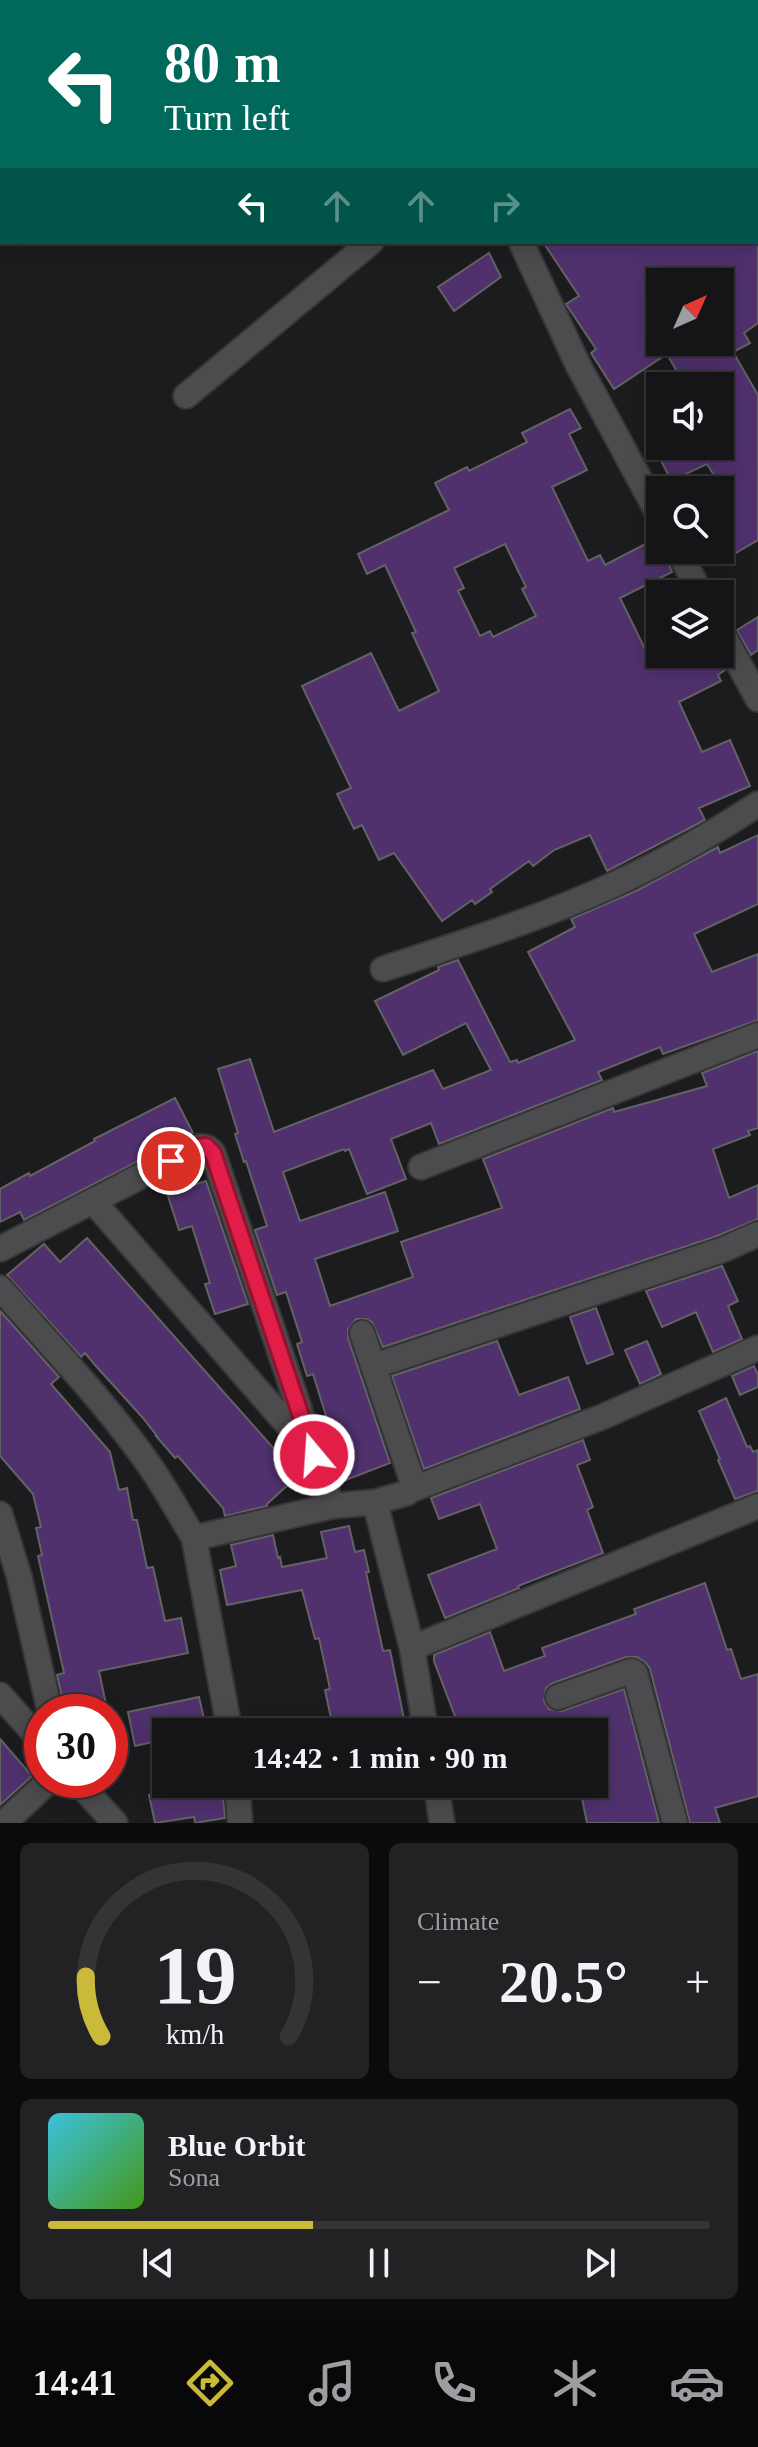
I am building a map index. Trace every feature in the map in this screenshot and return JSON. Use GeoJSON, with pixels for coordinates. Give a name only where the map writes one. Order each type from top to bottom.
{"type":"FeatureCollection","features":[{"type":"Feature","properties":{"kind":"street"},"geometry":{"type":"LineString","coordinates":[[186,396],[369,244]]}},
{"type":"Feature","properties":{"kind":"street"},"geometry":{"type":"LineString","coordinates":[[522,244],[578,365],[646,491]]}},
{"type":"Feature","properties":{"kind":"street"},"geometry":{"type":"LineString","coordinates":[[734,655],[758,699]]}},
{"type":"Feature","properties":{"kind":"street"},"geometry":{"type":"LineString","coordinates":[[383,969],[498,931],[605,889],[682,850],[758,804]]}},
{"type":"Feature","properties":{"kind":"street"},"geometry":{"type":"LineString","coordinates":[[421,1167],[758,1035]]}},
{"type":"Feature","properties":{"kind":"street"},"geometry":{"type":"LineString","coordinates":[[0,1249],[197,1147],[206,1146],[213,1153],[332,1506]]}},
{"type":"Feature","properties":{"kind":"street"},"geometry":{"type":"LineString","coordinates":[[93,1201],[314,1455]]}},
{"type":"Feature","properties":{"kind":"street"},"geometry":{"type":"LineString","coordinates":[[374,1366],[722,1250],[758,1234]]}},
{"type":"Feature","properties":{"kind":"street"},"geometry":{"type":"LineString","coordinates":[[0,1288],[133,1444],[194,1538],[227,1718]]}},
{"type":"Feature","properties":{"kind":"street"},"geometry":{"type":"LineString","coordinates":[[362,1333],[414,1483],[413,1489]]}},
{"type":"Feature","properties":{"kind":"street"},"geometry":{"type":"LineString","coordinates":[[194,1538],[332,1506],[375,1502],[407,1493],[602,1417],[758,1348]]}},
{"type":"Feature","properties":{"kind":"street"},"geometry":{"type":"LineString","coordinates":[[375,1502],[412,1648],[424,1718]]}},
{"type":"Feature","properties":{"kind":"street"},"geometry":{"type":"LineString","coordinates":[[412,1648],[758,1506]]}},
{"type":"Feature","properties":{"kind":"street"},"geometry":{"type":"LineString","coordinates":[[0,1514],[19,1576],[46,1694]]}},
{"type":"Feature","properties":{"kind":"street"},"geometry":{"type":"LineString","coordinates":[[558,1697],[631,1671],[635,1673],[675,1823]]}},
{"type":"Feature","properties":{"kind":"street"},"geometry":{"type":"LineString","coordinates":[[0,1695],[24,1722]]}},
{"type":"Feature","properties":{"kind":"street"},"geometry":{"type":"LineString","coordinates":[[4,1823],[31,1798]]}},
{"type":"Feature","properties":{"kind":"street"},"geometry":{"type":"LineString","coordinates":[[92,1798],[115,1823]]}},
{"type":"Feature","properties":{"kind":"street"},"geometry":{"type":"LineString","coordinates":[[238,1798],[240,1823]]}},
{"type":"Feature","properties":{"kind":"street"},"geometry":{"type":"LineString","coordinates":[[438,1798],[442,1823]]}},
{"type":"Feature","properties":{"kind":"building"},"geometry":{"type":"Polygon","coordinates":[[[544,244],[758,244],[758,323],[744,333],[750,343],[734,351],[734,268],[646,268],[646,356],[664,356],[614,389],[591,353],[596,349],[566,304],[579,296],[544,244]]]}},
{"type":"Feature","properties":{"kind":"building"},"geometry":{"type":"Polygon","coordinates":[[[489,253],[501,277],[454,311],[438,287],[489,253]]]}},
{"type":"Feature","properties":{"kind":"building"},"geometry":{"type":"Polygon","coordinates":[[[734,354],[758,395],[758,540],[734,554],[734,476],[714,476],[707,464],[682,476],[669,476],[661,460],[734,460],[734,372],[677,372],[668,356],[734,354]]]}},
{"type":"Feature","properties":{"kind":"building"},"geometry":{"type":"Polygon","coordinates":[[[570,409],[581,428],[569,434],[587,470],[552,487],[588,561],[600,555],[605,565],[646,544],[646,564],[669,564],[672,572],[656,580],[646,580],[646,585],[620,598],[646,651],[646,668],[724,668],[718,675],[721,681],[679,702],[702,752],[730,740],[750,786],[699,808],[705,820],[607,871],[590,835],[554,850],[533,866],[529,861],[475,904],[472,900],[442,921],[394,853],[379,860],[362,825],[354,829],[337,794],[351,788],[302,686],[371,653],[399,711],[439,691],[385,565],[367,574],[358,554],[449,510],[435,483],[467,467],[469,471],[527,442],[522,433],[570,409]],[[505,544],[454,568],[464,588],[458,591],[480,636],[490,631],[493,637],[536,616],[522,589],[526,587],[505,544]]]}},
{"type":"Feature","properties":{"kind":"building"},"geometry":{"type":"Polygon","coordinates":[[[758,617],[758,650],[751,655],[737,630],[758,617]]]}},
{"type":"Feature","properties":{"kind":"building"},"geometry":{"type":"Polygon","coordinates":[[[758,835],[758,904],[694,934],[712,972],[758,954],[758,1020],[663,1054],[660,1047],[598,1072],[602,1080],[439,1144],[431,1123],[391,1139],[406,1179],[367,1194],[349,1149],[283,1172],[300,1221],[385,1192],[398,1231],[315,1259],[330,1306],[413,1277],[401,1242],[502,1208],[483,1159],[613,1108],[614,1112],[707,1086],[702,1073],[758,1051],[758,1128],[748,1131],[750,1135],[713,1149],[729,1198],[758,1185],[758,1219],[717,1236],[383,1347],[372,1322],[356,1319],[348,1329],[348,1338],[390,1463],[346,1480],[313,1374],[307,1376],[297,1344],[302,1342],[286,1292],[277,1295],[255,1230],[267,1226],[235,1134],[238,1133],[218,1069],[250,1059],[274,1132],[433,1070],[443,1089],[491,1070],[466,1023],[403,1055],[375,1001],[439,970],[438,967],[458,960],[510,1062],[517,1060],[518,1063],[575,1040],[528,952],[575,927],[571,919],[638,890],[718,847],[720,853],[758,835]]]}},
{"type":"Feature","properties":{"kind":"building"},"geometry":{"type":"Polygon","coordinates":[[[175,1098],[193,1133],[24,1220],[20,1212],[0,1222],[0,1189],[175,1098]]]}},
{"type":"Feature","properties":{"kind":"building"},"geometry":{"type":"Polygon","coordinates":[[[206,1181],[248,1304],[215,1314],[205,1284],[210,1283],[192,1226],[179,1230],[167,1193],[206,1181]]]}},
{"type":"Feature","properties":{"kind":"building"},"geometry":{"type":"Polygon","coordinates":[[[87,1238],[299,1475],[267,1506],[225,1516],[223,1508],[178,1456],[175,1458],[85,1353],[81,1357],[7,1275],[44,1244],[60,1262],[87,1238]]]}},
{"type":"Feature","properties":{"kind":"building"},"geometry":{"type":"Polygon","coordinates":[[[722,1266],[738,1301],[728,1306],[742,1339],[713,1352],[696,1312],[662,1327],[646,1291],[722,1266]]]}},
{"type":"Feature","properties":{"kind":"building"},"geometry":{"type":"Polygon","coordinates":[[[596,1308],[613,1354],[587,1364],[570,1317],[596,1308]]]}},
{"type":"Feature","properties":{"kind":"building"},"geometry":{"type":"Polygon","coordinates":[[[0,1311],[59,1377],[51,1384],[110,1452],[119,1490],[127,1488],[147,1568],[153,1567],[165,1621],[181,1618],[188,1653],[99,1671],[104,1694],[61,1694],[57,1675],[64,1673],[38,1556],[42,1555],[36,1528],[41,1527],[33,1494],[0,1456],[0,1311]]]}},
{"type":"Feature","properties":{"kind":"building"},"geometry":{"type":"Polygon","coordinates":[[[497,1341],[519,1395],[568,1377],[580,1409],[424,1469],[392,1376],[497,1341]]]}},
{"type":"Feature","properties":{"kind":"building"},"geometry":{"type":"Polygon","coordinates":[[[647,1341],[661,1374],[640,1384],[625,1350],[647,1341]]]}},
{"type":"Feature","properties":{"kind":"building"},"geometry":{"type":"Polygon","coordinates":[[[754,1366],[758,1387],[740,1395],[732,1376],[754,1366]]]}},
{"type":"Feature","properties":{"kind":"building"},"geometry":{"type":"Polygon","coordinates":[[[726,1398],[747,1447],[750,1446],[753,1452],[758,1450],[758,1491],[735,1499],[699,1411],[726,1398]]]}},
{"type":"Feature","properties":{"kind":"building"},"geometry":{"type":"Polygon","coordinates":[[[583,1440],[590,1460],[577,1465],[593,1507],[587,1510],[603,1553],[445,1618],[428,1575],[497,1549],[480,1504],[439,1519],[431,1498],[583,1440]]]}},
{"type":"Feature","properties":{"kind":"building"},"geometry":{"type":"Polygon","coordinates":[[[349,1526],[355,1552],[364,1550],[383,1651],[390,1650],[404,1718],[331,1718],[325,1690],[330,1689],[319,1638],[315,1639],[302,1590],[227,1605],[220,1570],[236,1566],[231,1545],[273,1535],[282,1567],[327,1558],[321,1532],[349,1526]]]}},
{"type":"Feature","properties":{"kind":"building"},"geometry":{"type":"Polygon","coordinates":[[[705,1583],[727,1650],[731,1649],[741,1679],[758,1674],[758,1796],[715,1808],[720,1823],[690,1823],[650,1669],[637,1657],[626,1657],[553,1683],[546,1688],[544,1701],[549,1709],[562,1711],[624,1689],[659,1823],[587,1823],[582,1798],[608,1798],[608,1718],[456,1718],[434,1661],[434,1655],[490,1632],[504,1671],[545,1656],[542,1648],[636,1614],[634,1609],[705,1583]]]}},
{"type":"Feature","properties":{"kind":"building"},"geometry":{"type":"Polygon","coordinates":[[[199,1697],[204,1718],[152,1718],[152,1742],[135,1746],[128,1712],[199,1697]]]}},
{"type":"Feature","properties":{"kind":"building"},"geometry":{"type":"Polygon","coordinates":[[[0,1739],[24,1767],[24,1783],[0,1805],[0,1739]]]}},
{"type":"Feature","properties":{"kind":"building"},"geometry":{"type":"Polygon","coordinates":[[[152,1794],[152,1798],[223,1798],[225,1818],[195,1823],[194,1817],[155,1823],[149,1795],[152,1794]]]}},
{"type":"Feature","properties":{"kind":"route"},"geometry":{"type":"LineString","coordinates":[[171,1161],[197,1147],[206,1146],[213,1153],[314,1455]]}}]}
